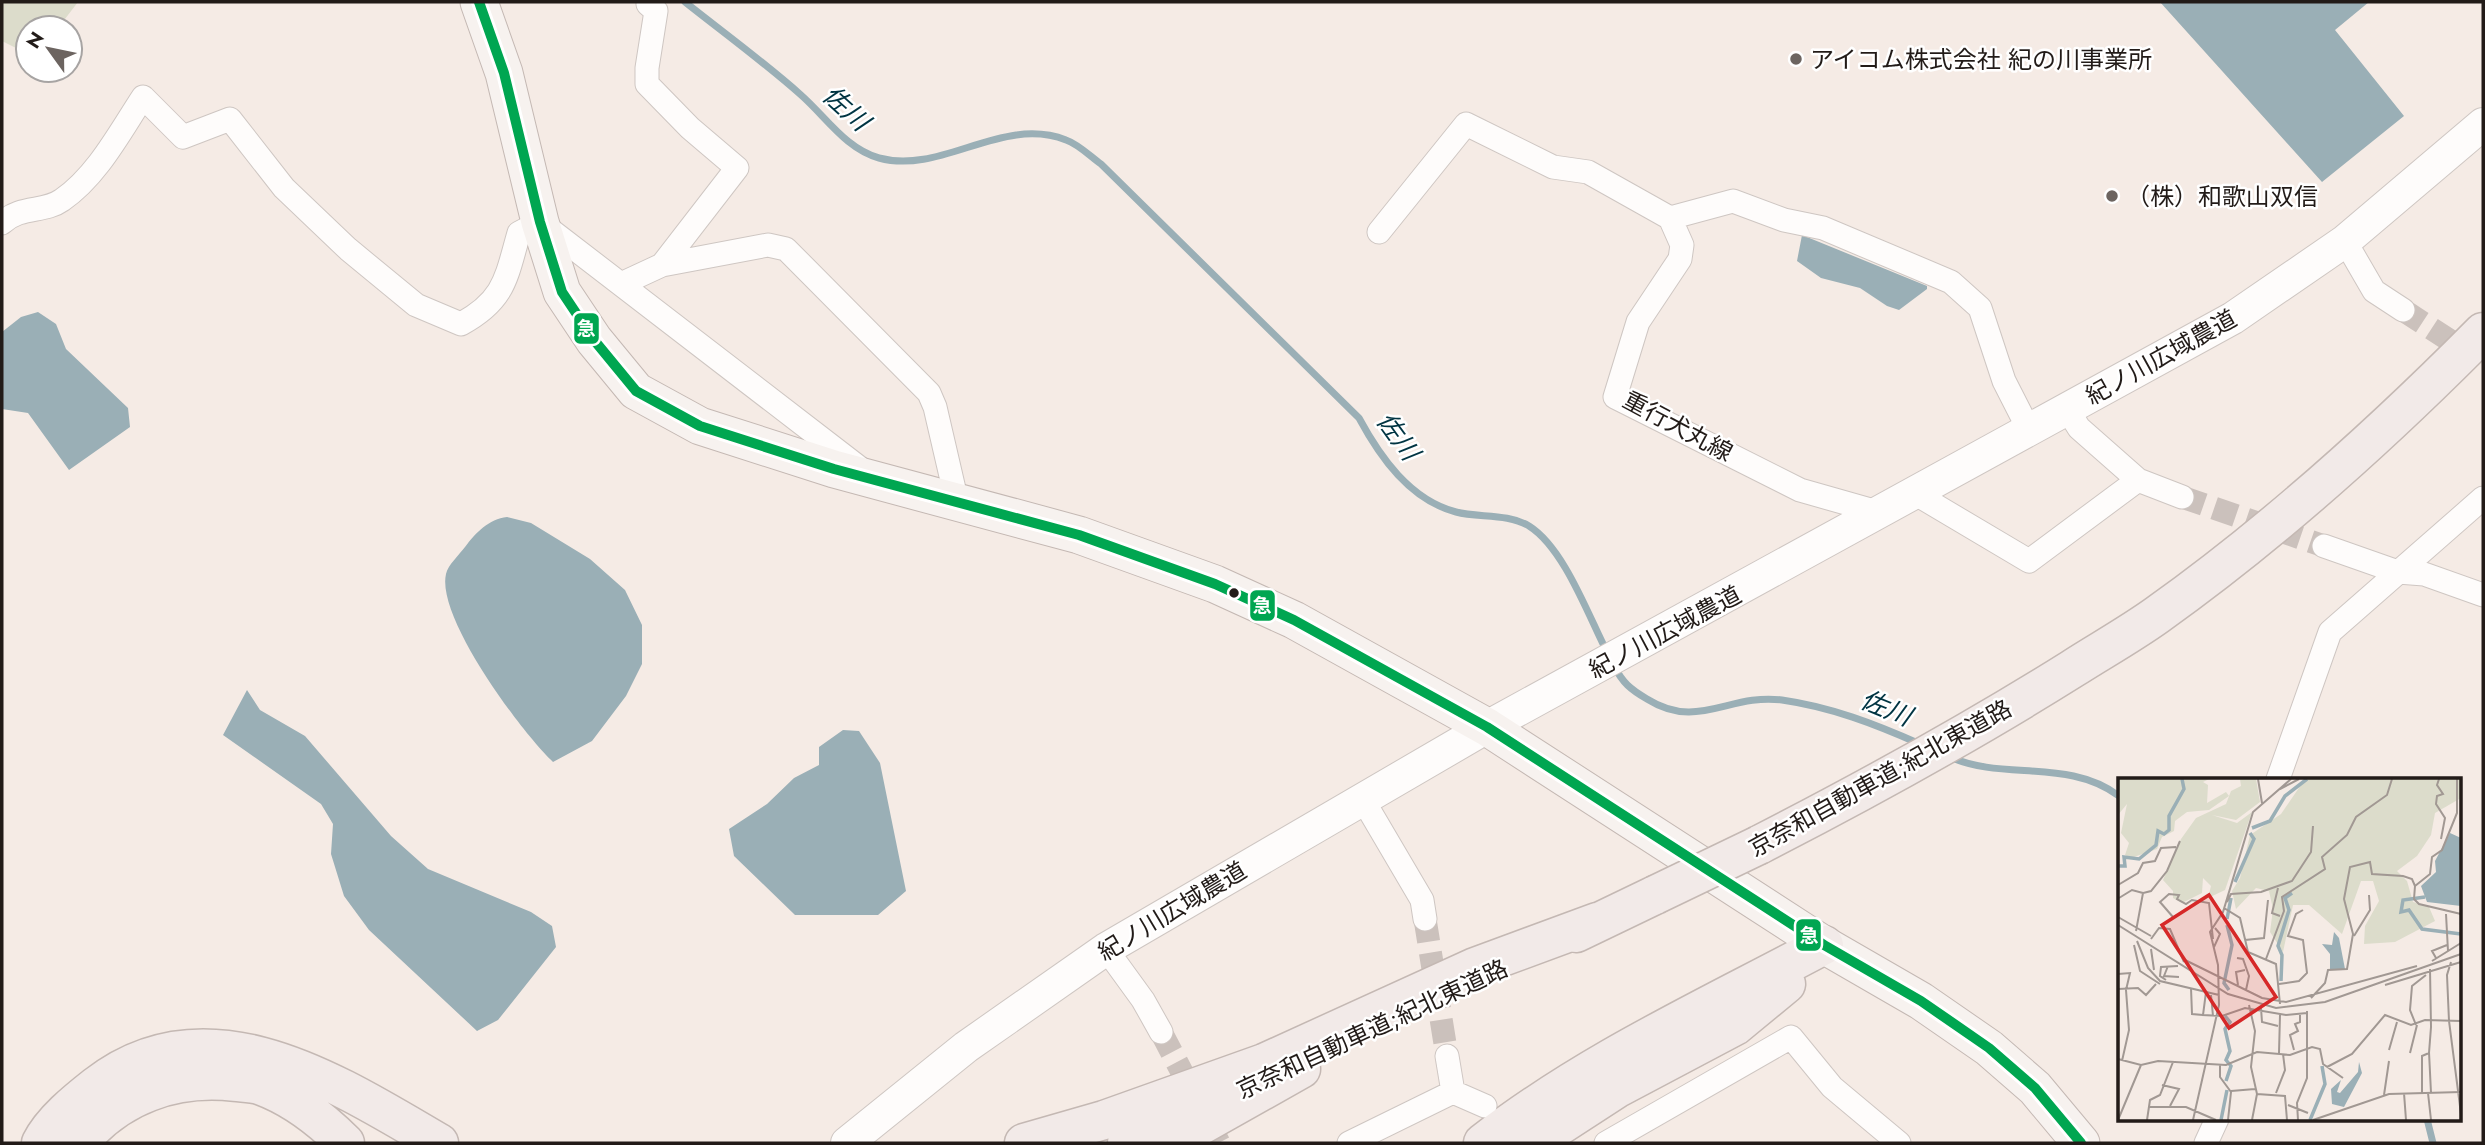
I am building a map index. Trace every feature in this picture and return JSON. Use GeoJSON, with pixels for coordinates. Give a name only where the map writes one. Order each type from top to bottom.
{"type":"FeatureCollection","features":[{"type":"Feature","properties":{"kind":"highway","name":"京奈和自動車道;紀北東道路"},"geometry":{"type":"LineString","coordinates":[[1127,1143],[1759,845],[1891,777],[1988,722],[2155,617],[2245,549],[2329,479],[2483,332]]}},
{"type":"Feature","properties":{"kind":"highway"},"geometry":{"type":"LineString","coordinates":[[1024,1143],[1104,1120],[1264,1063],[1475,967],[1597,922]]}},
{"type":"Feature","properties":{"kind":"highway"},"geometry":{"type":"LineString","coordinates":[[1484,1125],[1530,1106],[1591,1068],[1824,945]]}},
{"type":"Feature","properties":{"kind":"highway"},"geometry":{"type":"LineString","coordinates":[[1533,1143],[1616,1089],[1735,1026],[1782,989],[1824,945]]}},
{"type":"Feature","properties":{"kind":"highway"},"geometry":{"type":"LineString","coordinates":[[1168,1143],[1367,1032]]}},
{"type":"Feature","properties":{"kind":"highway"},"geometry":{"type":"LineString","coordinates":[[41,1143],[76,1102],[109,1076],[147,1056],[221,1049],[289,1062],[355,1094],[439,1143]]}},
{"type":"Feature","properties":{"kind":"highway"},"geometry":{"type":"LineString","coordinates":[[79,1143],[92,1127],[126,1102],[176,1082],[219,1080],[260,1085],[295,1102],[325,1122],[345,1143]]}},
{"type":"Feature","properties":{"kind":"main road"},"geometry":{"type":"LineString","coordinates":[[481,2],[504,73],[540,222],[562,292],[594,340],[636,391],[700,426],[874,480],[1079,535],[1215,584],[1294,620],[1487,727],[1824,945],[1921,1001],[1989,1048],[2035,1088],[2081,1143]]}},
{"type":"Feature","properties":{"kind":"street"},"geometry":{"type":"LineString","coordinates":[[648,2],[656,11],[647,84],[690,128],[737,168],[662,265]]}},
{"type":"Feature","properties":{"kind":"street"},"geometry":{"type":"LineString","coordinates":[[2,223],[24,210],[59,203],[85,181],[143,97],[183,137],[230,119],[284,188],[348,249],[416,305],[461,324],[485,311],[504,285],[519,233],[540,222],[874,480]]}},
{"type":"Feature","properties":{"kind":"street"},"geometry":{"type":"LineString","coordinates":[[1379,232],[1466,124],[1553,167],[1588,172],[1670,218],[1733,201],[1784,220],[1823,228],[1951,282],[1980,308],[2004,381],[2029,430]]}},
{"type":"Feature","properties":{"kind":"street","name":"紀ノ川広域農道"},"geometry":{"type":"LineString","coordinates":[[847,1143],[966,1047],[1105,949],[1487,727],[1661,634],[2233,318],[2345,241],[2483,124]]}},
{"type":"Feature","properties":{"kind":"street","name":"重行犬丸線"},"geometry":{"type":"LineString","coordinates":[[1670,218],[1682,245],[1679,259],[1638,322],[1615,397],[1800,490],[1881,513]]}},
{"type":"Feature","properties":{"kind":"street"},"geometry":{"type":"LineString","coordinates":[[2345,241],[2374,291],[2403,310]]}},
{"type":"Feature","properties":{"kind":"street"},"geometry":{"type":"LineString","coordinates":[[621,284],[662,265],[768,245],[786,249],[799,259],[929,393],[935,407],[957,502]]}},
{"type":"Feature","properties":{"kind":"street"},"geometry":{"type":"LineString","coordinates":[[2067,409],[2079,428],[2138,480],[2182,497]]}},
{"type":"Feature","properties":{"kind":"street"},"geometry":{"type":"LineString","coordinates":[[1916,494],[2029,561],[2138,480]]}},
{"type":"Feature","properties":{"kind":"street"},"geometry":{"type":"LineString","coordinates":[[2278,778],[2330,632],[2483,498]]}},
{"type":"Feature","properties":{"kind":"street"},"geometry":{"type":"LineString","coordinates":[[2324,546],[2398,572],[2424,574],[2483,595]]}},
{"type":"Feature","properties":{"kind":"street"},"geometry":{"type":"LineString","coordinates":[[1362,798],[1422,900],[1425,919]]}},
{"type":"Feature","properties":{"kind":"street"},"geometry":{"type":"LineString","coordinates":[[1105,949],[1143,1000],[1160,1032]]}},
{"type":"Feature","properties":{"kind":"street"},"geometry":{"type":"LineString","coordinates":[[1622,1139],[1791,1037],[1832,1087],[1899,1143]]}},
{"type":"Feature","properties":{"kind":"street"},"geometry":{"type":"LineString","coordinates":[[1447,1056],[1453,1092],[1484,1125]]}},
{"type":"Feature","properties":{"kind":"street"},"geometry":{"type":"LineString","coordinates":[[1349,1143],[1453,1092]]}},
{"type":"Feature","properties":{"kind":"street"},"geometry":{"type":"LineString","coordinates":[[2206,1143],[2217,1120]]}},
{"type":"Feature","properties":{"kind":"green space"},"geometry":{"type":"Polygon","coordinates":[[[2,2],[78,2],[69,14],[14,14],[14,47],[2,41],[2,2]]]}},
{"type":"Feature","properties":{"kind":"water"},"geometry":{"type":"Polygon","coordinates":[[[2160,2],[2369,2],[2335,30],[2404,116],[2322,182],[2160,2]]]}},
{"type":"Feature","properties":{"kind":"water"},"geometry":{"type":"Polygon","coordinates":[[[1802,235],[1927,286],[1927,289],[1899,310],[1887,306],[1860,288],[1821,278],[1797,261],[1802,235]]]}},
{"type":"Feature","properties":{"kind":"water"},"geometry":{"type":"Polygon","coordinates":[[[38,312],[56,324],[66,349],[128,408],[130,427],[69,470],[28,413],[2,409],[2,332],[21,317],[38,312]]]}},
{"type":"Feature","properties":{"kind":"water"},"geometry":{"type":"Polygon","coordinates":[[[507,517],[531,523],[590,559],[625,590],[642,625],[642,664],[626,696],[592,741],[553,762],[521,726],[484,673],[454,617],[446,593],[446,574],[454,560],[483,528],[507,517]]]}},
{"type":"Feature","properties":{"kind":"water"},"geometry":{"type":"Polygon","coordinates":[[[247,690],[260,710],[305,736],[391,836],[428,869],[531,912],[552,926],[556,947],[498,1020],[477,1031],[369,930],[344,896],[331,854],[333,824],[321,804],[223,735],[247,690]]]}},
{"type":"Feature","properties":{"kind":"water"},"geometry":{"type":"Polygon","coordinates":[[[843,730],[859,731],[880,763],[906,891],[878,915],[795,915],[734,856],[729,829],[767,804],[794,778],[819,765],[819,747],[843,730]]]}},
{"type":"Feature","properties":{"kind":"waterway","name":"佐川"},"geometry":{"type":"LineString","coordinates":[[685,2],[787,83],[846,140],[867,154],[902,161],[926,159],[995,139],[1042,134],[1066,140],[1079,147],[1101,164],[1359,418],[1387,462],[1424,498],[1456,512],[1512,519],[1529,526],[1542,536],[1574,583],[1607,652]]}},
{"type":"Feature","properties":{"kind":"waterway","name":"佐川"},"geometry":{"type":"LineString","coordinates":[[1614,666],[1631,689],[1665,708],[1698,712],[1746,701],[1782,700],[1852,717],[1920,744]]}},
{"type":"Feature","properties":{"kind":"waterway","name":"佐川"},"geometry":{"type":"LineString","coordinates":[[1950,757],[1992,768],[2079,777],[2100,784],[2118,795]]}},
{"type":"Feature","properties":{"kind":"waterway","name":"佐川"},"geometry":{"type":"LineString","coordinates":[[2427,1120],[2433,1143]]}},
{"type":"Feature","properties":{"kind":"tunnel"},"geometry":{"type":"LineString","coordinates":[[2403,310],[2483,362]]}},
{"type":"Feature","properties":{"kind":"tunnel"},"geometry":{"type":"LineString","coordinates":[[2182,497],[2324,546]]}},
{"type":"Feature","properties":{"kind":"tunnel"},"geometry":{"type":"LineString","coordinates":[[1425,919],[1447,1056]]}},
{"type":"Feature","properties":{"kind":"tunnel"},"geometry":{"type":"LineString","coordinates":[[1161,1032],[1219,1143]]}},
{"type":"Feature","properties":{"kind":"transit line","name":"急"},"geometry":{"type":"LineString","coordinates":[[479,2],[504,73],[540,222],[562,292],[594,340],[636,391],[700,426],[834,469],[1079,535],[1215,584],[1294,620],[1487,727],[1824,945],[1921,1001],[1989,1048],[2035,1088],[2081,1143]]}},
{"type":"Feature","properties":{"kind":"place","name":"アイコム株式会社 紀の川事業所"},"geometry":{"type":"Point","coordinates":[1796,59]}},
{"type":"Feature","properties":{"kind":"place","name":"（株）和歌山双信"},"geometry":{"type":"Point","coordinates":[2112,196]}}]}
